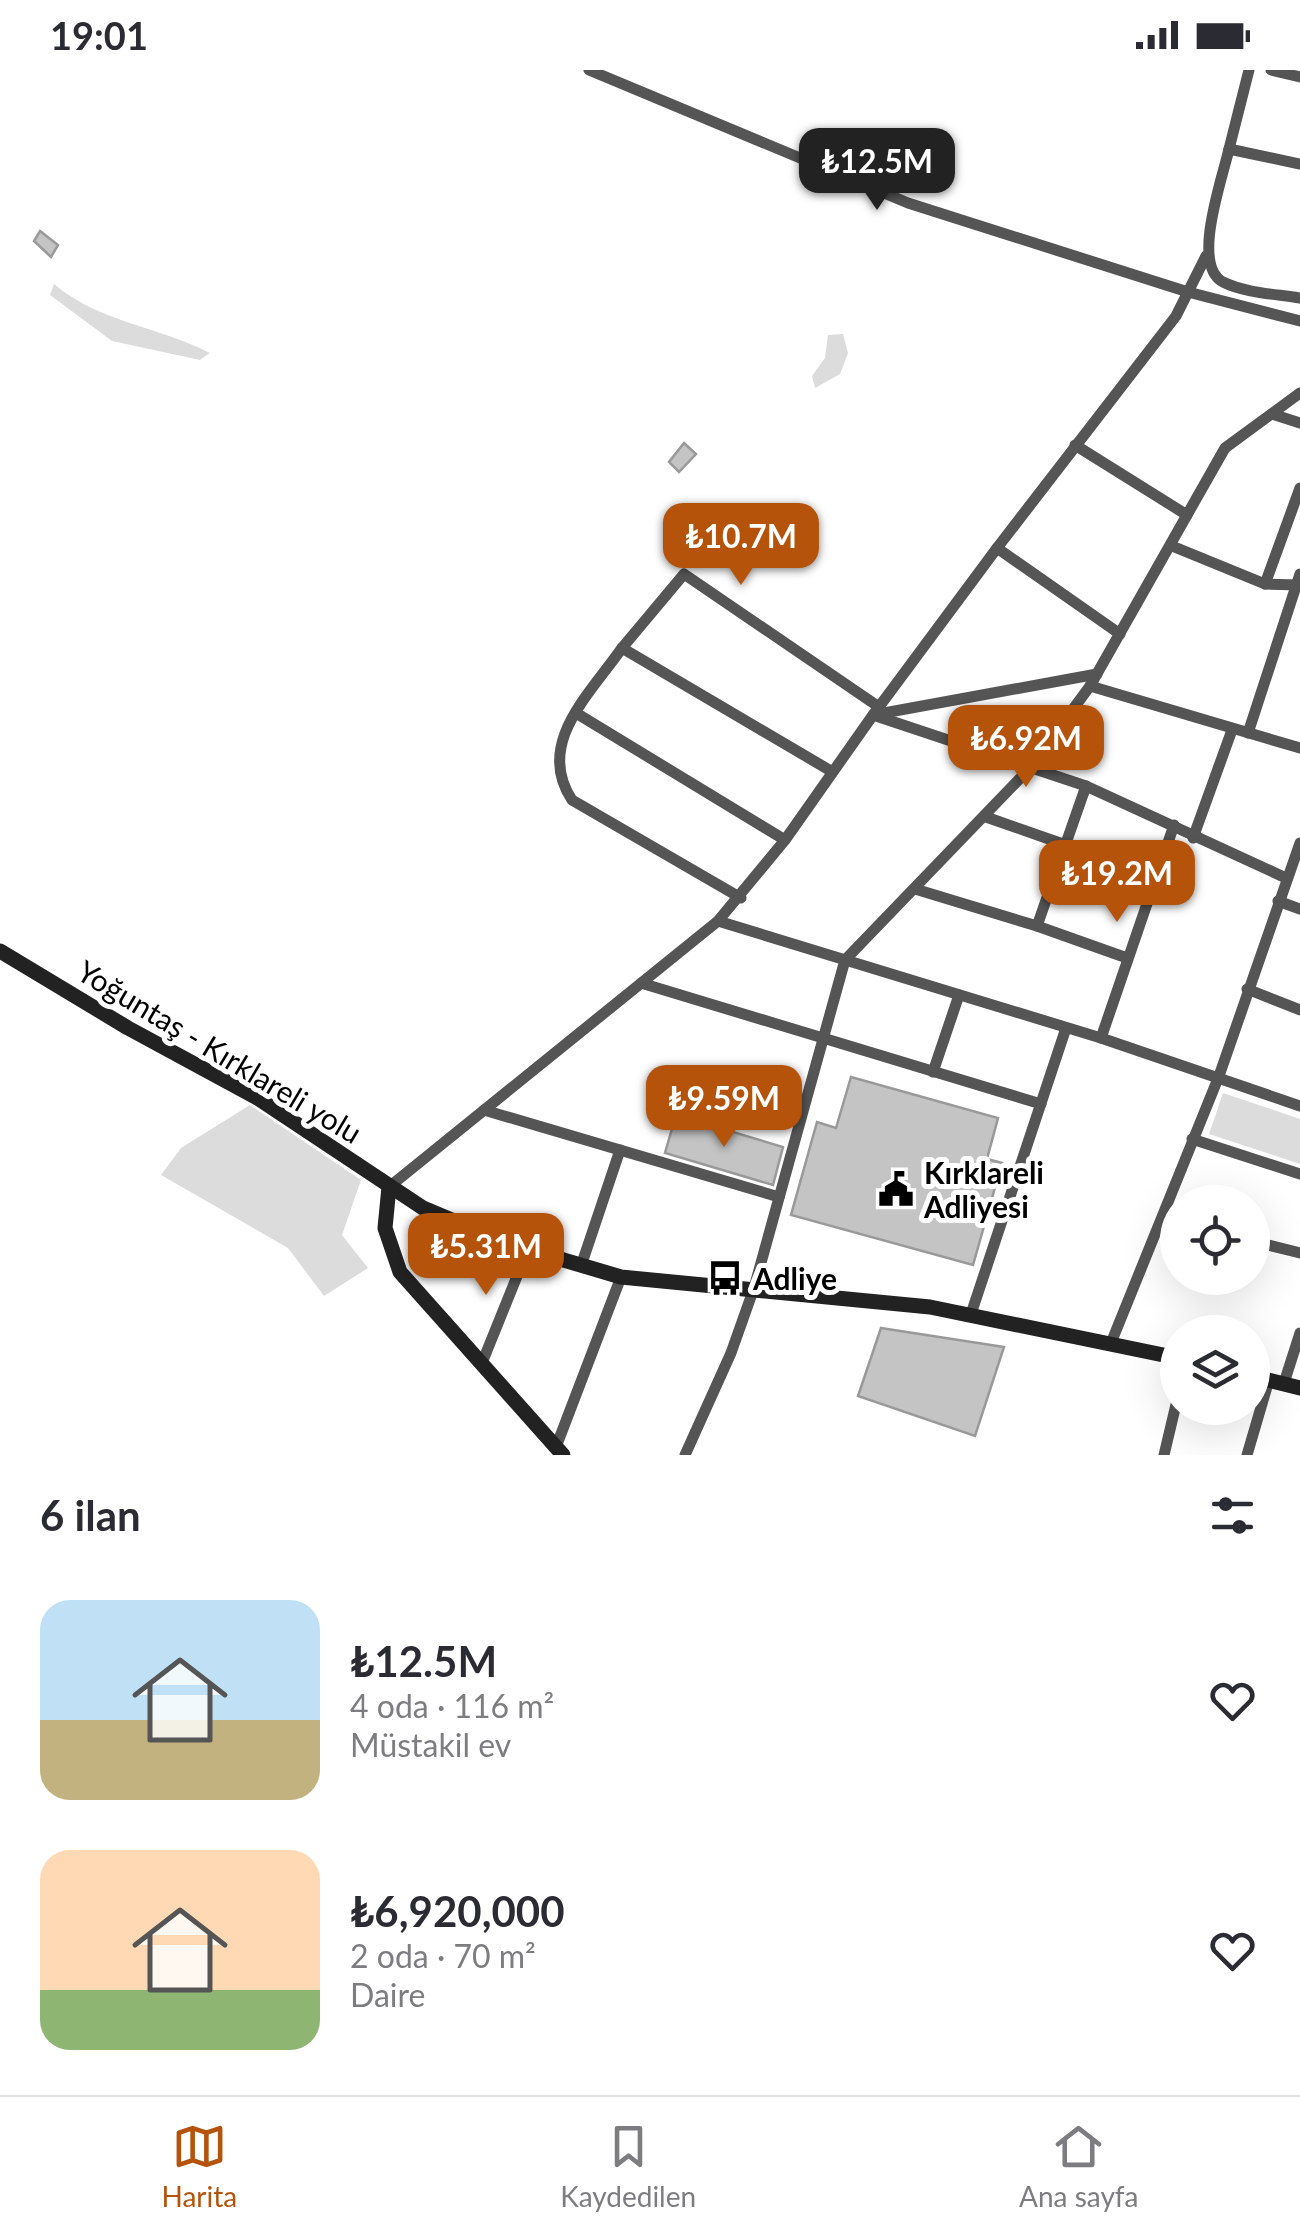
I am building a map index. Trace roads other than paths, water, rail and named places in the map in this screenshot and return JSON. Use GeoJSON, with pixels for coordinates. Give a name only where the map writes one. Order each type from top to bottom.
{"type":"FeatureCollection","features":[{"type":"Feature","properties":{"kind":"street"},"geometry":{"type":"LineString","coordinates":[[589,70],[908,203],[1188,292],[1300,321]]}},
{"type":"Feature","properties":{"kind":"street"},"geometry":{"type":"LineString","coordinates":[[621,1277],[560,1451],[400,1272],[385,1228],[389,1187],[742,898],[996,548],[1176,316],[1206,256],[1249,70]]}},
{"type":"Feature","properties":{"kind":"street"},"geometry":{"type":"LineString","coordinates":[[1272,70],[1300,77]]}},
{"type":"Feature","properties":{"kind":"street"},"geometry":{"type":"LineString","coordinates":[[1228,150],[1300,164]]}},
{"type":"Feature","properties":{"kind":"street"},"geometry":{"type":"LineString","coordinates":[[1206,256],[1212,274],[1226,284],[1300,298]]}},
{"type":"Feature","properties":{"kind":"street"},"geometry":{"type":"LineString","coordinates":[[686,1455],[731,1353],[754,1288],[845,960],[1029,769],[1093,680],[1225,448],[1300,393]]}},
{"type":"Feature","properties":{"kind":"street"},"geometry":{"type":"LineString","coordinates":[[1272,414],[1300,423]]}},
{"type":"Feature","properties":{"kind":"street"},"geometry":{"type":"LineString","coordinates":[[1075,446],[1187,515]]}},
{"type":"Feature","properties":{"kind":"street"},"geometry":{"type":"LineString","coordinates":[[1265,584],[1300,488]]}},
{"type":"Feature","properties":{"kind":"street"},"geometry":{"type":"LineString","coordinates":[[1172,546],[1265,584],[1299,581],[1248,733]]}},
{"type":"Feature","properties":{"kind":"street"},"geometry":{"type":"LineString","coordinates":[[996,548],[1120,634]]}},
{"type":"Feature","properties":{"kind":"street"},"geometry":{"type":"LineString","coordinates":[[742,898],[572,800],[558,778],[557,748],[576,713],[622,648],[684,574],[876,711],[1029,769],[1086,786],[1286,878]]}},
{"type":"Feature","properties":{"kind":"street"},"geometry":{"type":"LineString","coordinates":[[622,648],[831,771]]}},
{"type":"Feature","properties":{"kind":"street"},"geometry":{"type":"LineString","coordinates":[[876,711],[1093,680],[1232,730],[1300,748]]}},
{"type":"Feature","properties":{"kind":"street"},"geometry":{"type":"LineString","coordinates":[[576,713],[785,840]]}},
{"type":"Feature","properties":{"kind":"street"},"geometry":{"type":"LineString","coordinates":[[1193,838],[1232,730]]}},
{"type":"Feature","properties":{"kind":"street"},"geometry":{"type":"LineString","coordinates":[[1037,926],[1086,786]]}},
{"type":"Feature","properties":{"kind":"street"},"geometry":{"type":"LineString","coordinates":[[986,817],[1064,844]]}},
{"type":"Feature","properties":{"kind":"street"},"geometry":{"type":"LineString","coordinates":[[1101,1038],[1174,825]]}},
{"type":"Feature","properties":{"kind":"street"},"geometry":{"type":"LineString","coordinates":[[1176,1185],[1219,1076],[1300,843]]}},
{"type":"Feature","properties":{"kind":"street"},"geometry":{"type":"LineString","coordinates":[[915,889],[1127,958]]}},
{"type":"Feature","properties":{"kind":"street"},"geometry":{"type":"LineString","coordinates":[[1278,901],[1300,909]]}},
{"type":"Feature","properties":{"kind":"street"},"geometry":{"type":"LineString","coordinates":[[718,920],[1101,1038],[1300,1106]]}},
{"type":"Feature","properties":{"kind":"street","name":"Yoğuntaş - Kırklareli yolu"},"geometry":{"type":"LineString","coordinates":[[0,951],[128,1028],[259,1099],[389,1187],[468,1228],[528,1250],[621,1277],[859,1297],[971,1314],[1160,1354]]}},
{"type":"Feature","properties":{"kind":"street"},"geometry":{"type":"LineString","coordinates":[[641,983],[1040,1104]]}},
{"type":"Feature","properties":{"kind":"street"},"geometry":{"type":"LineString","coordinates":[[1248,989],[1300,1010]]}},
{"type":"Feature","properties":{"kind":"street"},"geometry":{"type":"LineString","coordinates":[[934,1072],[958,995]]}},
{"type":"Feature","properties":{"kind":"street"},"geometry":{"type":"LineString","coordinates":[[971,1314],[1066,1028]]}},
{"type":"Feature","properties":{"kind":"street"},"geometry":{"type":"LineString","coordinates":[[484,1110],[779,1197]]}},
{"type":"Feature","properties":{"kind":"street"},"geometry":{"type":"LineString","coordinates":[[1192,1139],[1300,1174]]}},
{"type":"Feature","properties":{"kind":"street"},"geometry":{"type":"LineString","coordinates":[[581,1266],[620,1150]]}},
{"type":"Feature","properties":{"kind":"street"},"geometry":{"type":"LineString","coordinates":[[1112,1343],[1160,1228]]}},
{"type":"Feature","properties":{"kind":"street"},"geometry":{"type":"LineString","coordinates":[[1270,1245],[1300,1252]]}},
{"type":"Feature","properties":{"kind":"street"},"geometry":{"type":"LineString","coordinates":[[482,1363],[528,1250]]}},
{"type":"Feature","properties":{"kind":"street"},"geometry":{"type":"LineString","coordinates":[[1247,1455],[1285,1383],[1300,1333]]}},
{"type":"Feature","properties":{"kind":"street"},"geometry":{"type":"LineString","coordinates":[[1164,1455],[1171,1425]]}},
{"type":"Feature","properties":{"kind":"place","name":"Kırklareli Adliyesi"},"geometry":{"type":"Point","coordinates":[896,1189]}},
{"type":"Feature","properties":{"kind":"place","name":"Adliye"},"geometry":{"type":"Point","coordinates":[725,1278]}}]}
